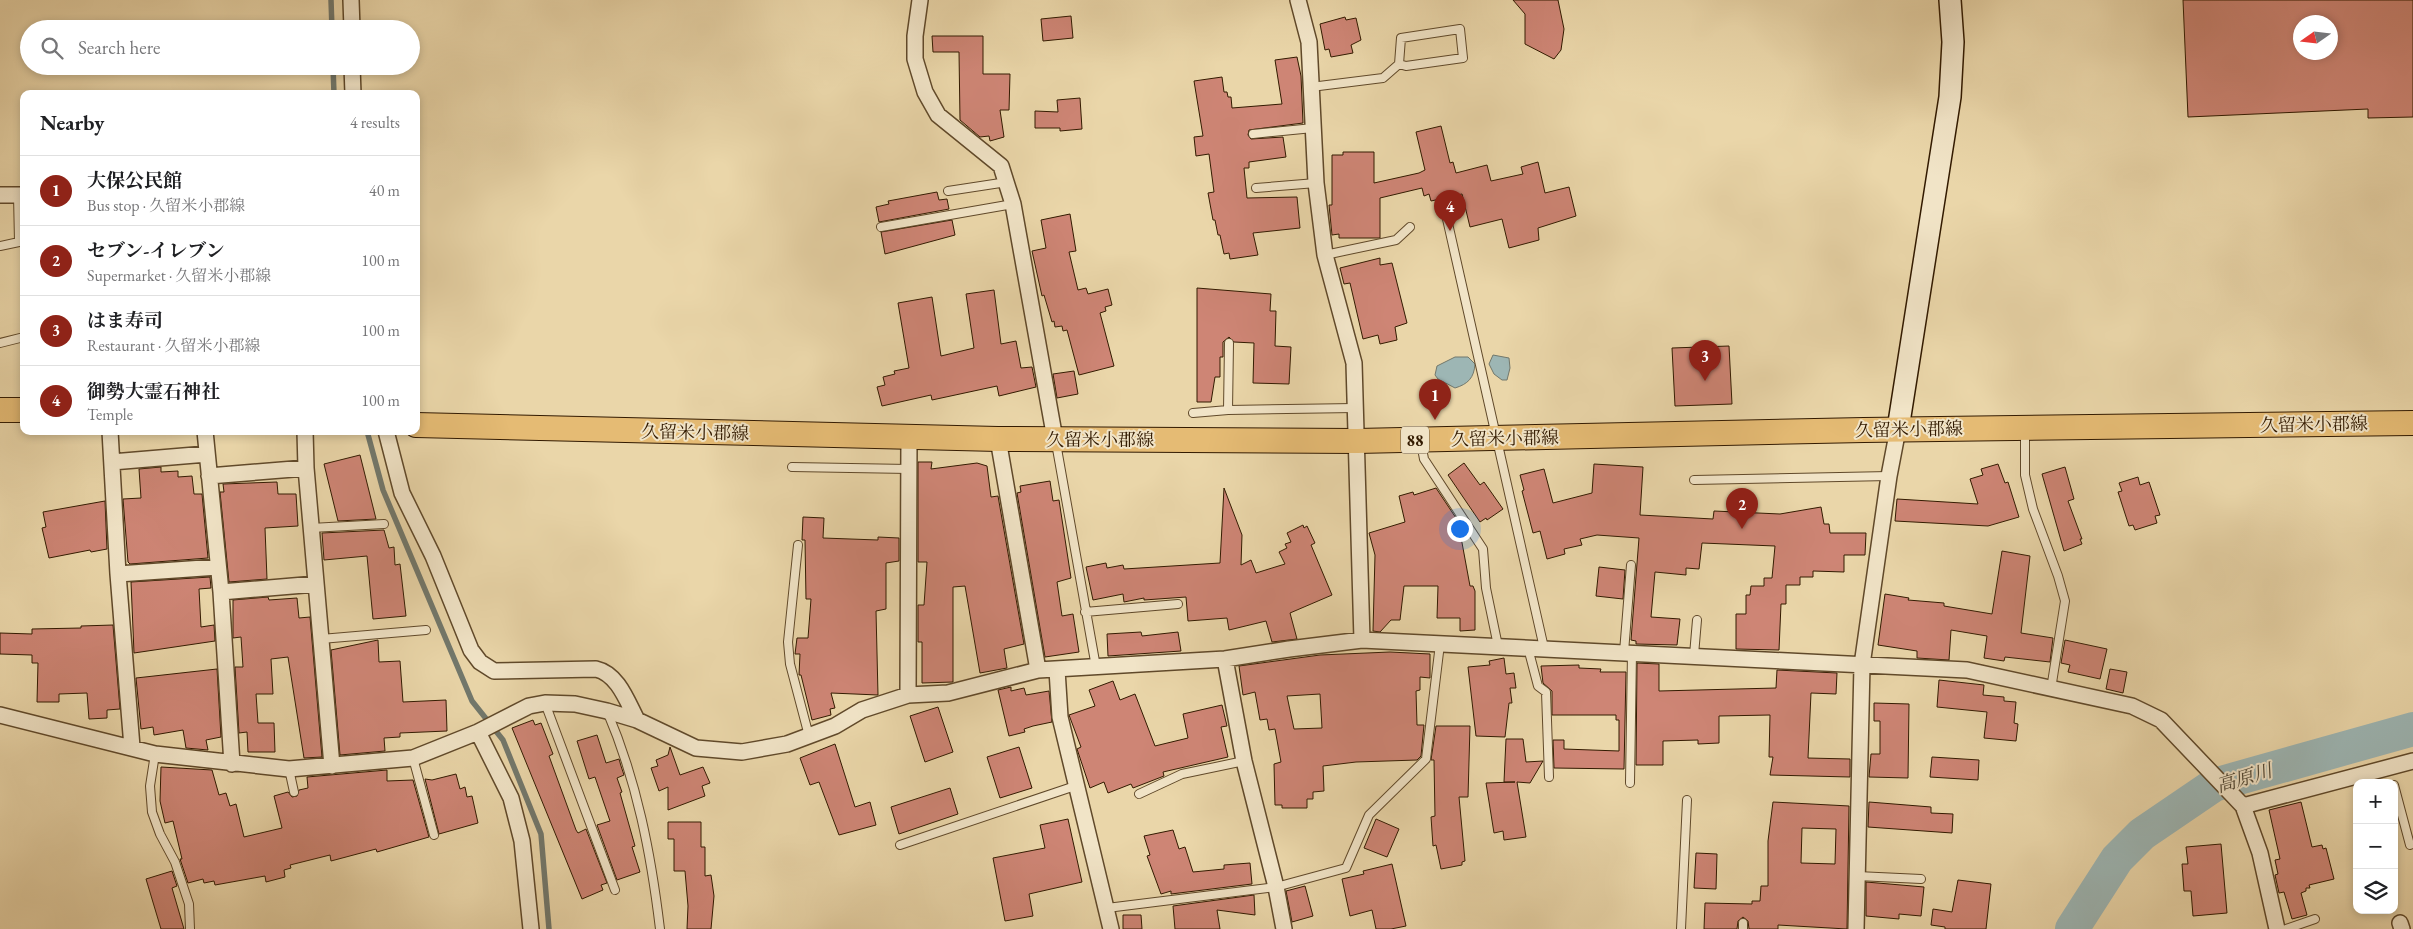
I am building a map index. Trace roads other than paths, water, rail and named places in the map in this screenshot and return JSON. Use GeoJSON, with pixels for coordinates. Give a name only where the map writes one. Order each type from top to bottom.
{"type":"FeatureCollection","features":[{"type":"Feature","properties":{"kind":"main road"},"geometry":{"type":"LineString","coordinates":[[0,410],[20,410]]}},
{"type":"Feature","properties":{"kind":"main road","name":"久留米小郡線"},"geometry":{"type":"LineString","coordinates":[[420,425],[998,439],[1357,441],[1898,429],[2413,423]]}},
{"type":"Feature","properties":{"kind":"street"},"geometry":{"type":"LineString","coordinates":[[352,0],[352,20]]}},
{"type":"Feature","properties":{"kind":"street"},"geometry":{"type":"LineString","coordinates":[[920,0],[915,36],[915,59],[925,92],[938,115],[1001,166],[1014,204],[1055,439]]}},
{"type":"Feature","properties":{"kind":"street"},"geometry":{"type":"LineString","coordinates":[[1298,0],[1309,42],[1316,183],[1325,256],[1354,363],[1362,640]]}},
{"type":"Feature","properties":{"kind":"street"},"geometry":{"type":"LineString","coordinates":[[1856,929],[1862,665],[1889,476],[1950,97],[1953,42],[1950,0]]}},
{"type":"Feature","properties":{"kind":"street"},"geometry":{"type":"LineString","coordinates":[[352,75],[353,90]]}},
{"type":"Feature","properties":{"kind":"street"},"geometry":{"type":"LineString","coordinates":[[0,195],[20,195]]}},
{"type":"Feature","properties":{"kind":"street"},"geometry":{"type":"LineString","coordinates":[[110,435],[118,574],[132,747]]}},
{"type":"Feature","properties":{"kind":"street"},"geometry":{"type":"LineString","coordinates":[[205,435],[218,567],[232,764]]}},
{"type":"Feature","properties":{"kind":"street"},"geometry":{"type":"LineString","coordinates":[[305,435],[306,468],[332,766]]}},
{"type":"Feature","properties":{"kind":"street"},"geometry":{"type":"LineString","coordinates":[[387,435],[402,493],[432,556],[471,650],[480,662],[494,671],[596,669],[606,671],[616,682],[637,720]]}},
{"type":"Feature","properties":{"kind":"street"},"geometry":{"type":"LineString","coordinates":[[908,695],[909,437]]}},
{"type":"Feature","properties":{"kind":"street"},"geometry":{"type":"LineString","coordinates":[[998,439],[1038,670]]}},
{"type":"Feature","properties":{"kind":"street"},"geometry":{"type":"LineString","coordinates":[[112,462],[207,454]]}},
{"type":"Feature","properties":{"kind":"street"},"geometry":{"type":"LineString","coordinates":[[209,476],[306,468]]}},
{"type":"Feature","properties":{"kind":"street"},"geometry":{"type":"LineString","coordinates":[[118,574],[218,567]]}},
{"type":"Feature","properties":{"kind":"street"},"geometry":{"type":"LineString","coordinates":[[220,592],[316,584]]}},
{"type":"Feature","properties":{"kind":"street"},"geometry":{"type":"LineString","coordinates":[[0,715],[155,754],[289,769],[412,758],[487,728],[529,706],[545,703],[575,704],[607,711],[637,720],[696,748],[742,752],[787,744],[835,726],[862,710],[908,695],[948,693],[1038,670],[1225,659],[1362,640],[1967,670],[2132,706],[2161,720],[2240,802],[2260,853],[2277,929]]}},
{"type":"Feature","properties":{"kind":"street"},"geometry":{"type":"LineString","coordinates":[[1225,659],[1244,761],[1276,887],[1284,929]]}},
{"type":"Feature","properties":{"kind":"street"},"geometry":{"type":"LineString","coordinates":[[1057,670],[1060,717],[1078,785],[1111,929]]}},
{"type":"Feature","properties":{"kind":"street"},"geometry":{"type":"LineString","coordinates":[[487,728],[511,798],[522,841],[531,929]]}},
{"type":"Feature","properties":{"kind":"street"},"geometry":{"type":"LineString","coordinates":[[2240,802],[2412,762]]}},
{"type":"Feature","properties":{"kind":"lane"},"geometry":{"type":"LineString","coordinates":[[1311,87],[1383,78],[1398,64],[1401,38],[1460,29],[1463,58],[1406,66],[1398,64]]}},
{"type":"Feature","properties":{"kind":"lane"},"geometry":{"type":"LineString","coordinates":[[1253,134],[1313,128]]}},
{"type":"Feature","properties":{"kind":"lane"},"geometry":{"type":"LineString","coordinates":[[948,191],[1007,182]]}},
{"type":"Feature","properties":{"kind":"lane"},"geometry":{"type":"LineString","coordinates":[[1256,188],[1316,183]]}},
{"type":"Feature","properties":{"kind":"lane"},"geometry":{"type":"LineString","coordinates":[[881,227],[1014,204]]}},
{"type":"Feature","properties":{"kind":"lane"},"geometry":{"type":"LineString","coordinates":[[0,246],[19,242],[20,218]]}},
{"type":"Feature","properties":{"kind":"lane"},"geometry":{"type":"LineString","coordinates":[[1447,219],[1544,648]]}},
{"type":"Feature","properties":{"kind":"lane"},"geometry":{"type":"LineString","coordinates":[[1325,256],[1396,240],[1410,227]]}},
{"type":"Feature","properties":{"kind":"lane"},"geometry":{"type":"LineString","coordinates":[[0,343],[20,338]]}},
{"type":"Feature","properties":{"kind":"lane"},"geometry":{"type":"LineString","coordinates":[[1228,343],[1228,410]]}},
{"type":"Feature","properties":{"kind":"lane"},"geometry":{"type":"LineString","coordinates":[[1193,413],[1228,410],[1355,408]]}},
{"type":"Feature","properties":{"kind":"lane"},"geometry":{"type":"LineString","coordinates":[[2025,428],[2024,475],[2033,509],[2058,576],[2065,601],[2051,689]]}},
{"type":"Feature","properties":{"kind":"lane"},"geometry":{"type":"LineString","coordinates":[[1055,439],[1096,667]]}},
{"type":"Feature","properties":{"kind":"lane"},"geometry":{"type":"LineString","coordinates":[[1421,440],[1424,459],[1483,549],[1486,588],[1498,646]]}},
{"type":"Feature","properties":{"kind":"lane"},"geometry":{"type":"LineString","coordinates":[[792,467],[909,469]]}},
{"type":"Feature","properties":{"kind":"lane"},"geometry":{"type":"LineString","coordinates":[[1694,480],[1889,476]]}},
{"type":"Feature","properties":{"kind":"lane"},"geometry":{"type":"LineString","coordinates":[[311,528],[384,524]]}},
{"type":"Feature","properties":{"kind":"lane"},"geometry":{"type":"LineString","coordinates":[[798,545],[788,642],[790,664],[809,736]]}},
{"type":"Feature","properties":{"kind":"lane"},"geometry":{"type":"LineString","coordinates":[[1630,783],[1628,652],[1631,565]]}},
{"type":"Feature","properties":{"kind":"lane"},"geometry":{"type":"LineString","coordinates":[[1085,612],[1178,604]]}},
{"type":"Feature","properties":{"kind":"lane"},"geometry":{"type":"LineString","coordinates":[[1694,655],[1697,620]]}},
{"type":"Feature","properties":{"kind":"lane"},"geometry":{"type":"LineString","coordinates":[[321,639],[426,630]]}},
{"type":"Feature","properties":{"kind":"lane"},"geometry":{"type":"LineString","coordinates":[[1107,908],[1276,887],[1346,868],[1369,816],[1426,759],[1440,644]]}},
{"type":"Feature","properties":{"kind":"lane"},"geometry":{"type":"LineString","coordinates":[[1528,648],[1538,686],[1546,692],[1549,776]]}},
{"type":"Feature","properties":{"kind":"lane"},"geometry":{"type":"LineString","coordinates":[[545,703],[614,890]]}},
{"type":"Feature","properties":{"kind":"lane"},"geometry":{"type":"LineString","coordinates":[[607,711],[623,749],[638,799],[655,886],[660,929]]}},
{"type":"Feature","properties":{"kind":"lane"},"geometry":{"type":"LineString","coordinates":[[155,754],[150,786],[152,812],[181,879],[189,904],[190,929]]}},
{"type":"Feature","properties":{"kind":"lane"},"geometry":{"type":"LineString","coordinates":[[412,758],[434,835]]}},
{"type":"Feature","properties":{"kind":"lane"},"geometry":{"type":"LineString","coordinates":[[1139,794],[1182,774],[1244,761]]}},
{"type":"Feature","properties":{"kind":"lane"},"geometry":{"type":"LineString","coordinates":[[2390,767],[2393,779]]}},
{"type":"Feature","properties":{"kind":"lane"},"geometry":{"type":"LineString","coordinates":[[289,769],[294,792]]}},
{"type":"Feature","properties":{"kind":"lane"},"geometry":{"type":"LineString","coordinates":[[900,845],[1078,785]]}},
{"type":"Feature","properties":{"kind":"lane"},"geometry":{"type":"LineString","coordinates":[[2398,799],[2410,845]]}},
{"type":"Feature","properties":{"kind":"lane"},"geometry":{"type":"LineString","coordinates":[[1682,929],[1687,800]]}},
{"type":"Feature","properties":{"kind":"lane"},"geometry":{"type":"LineString","coordinates":[[1857,876],[1921,879]]}},
{"type":"Feature","properties":{"kind":"lane"},"geometry":{"type":"LineString","coordinates":[[2286,929],[2315,920]]}},
{"type":"Feature","properties":{"kind":"water"},"geometry":{"type":"Polygon","coordinates":[[[1493,355],[1509,358],[1510,368],[1507,380],[1502,380],[1494,374],[1489,364],[1493,355]]]}},
{"type":"Feature","properties":{"kind":"water"},"geometry":{"type":"Polygon","coordinates":[[[1455,357],[1468,357],[1475,364],[1470,380],[1455,388],[1438,379],[1435,375],[1437,366],[1455,357]]]}},
{"type":"Feature","properties":{"kind":"waterway"},"geometry":{"type":"LineString","coordinates":[[331,0],[332,20]]}},
{"type":"Feature","properties":{"kind":"waterway"},"geometry":{"type":"LineString","coordinates":[[333,75],[334,90]]}},
{"type":"Feature","properties":{"kind":"waterway"},"geometry":{"type":"LineString","coordinates":[[368,435],[383,490],[472,701],[503,740],[541,834],[549,929]]}},
{"type":"Feature","properties":{"kind":"waterway","name":"高原川"},"geometry":{"type":"LineString","coordinates":[[2072,929],[2117,859],[2142,834],[2214,785],[2413,729]]}},
{"type":"Feature","properties":{"kind":"place","name":"御勢大霊石神社"},"geometry":{"type":"Point","coordinates":[1450,231]}},
{"type":"Feature","properties":{"kind":"place","name":"はま寿司"},"geometry":{"type":"Point","coordinates":[1705,381]}},
{"type":"Feature","properties":{"kind":"place","name":"大保公民館"},"geometry":{"type":"Point","coordinates":[1435,420]}},
{"type":"Feature","properties":{"kind":"place","name":"セブン-イレブン"},"geometry":{"type":"Point","coordinates":[1742,529]}}]}
